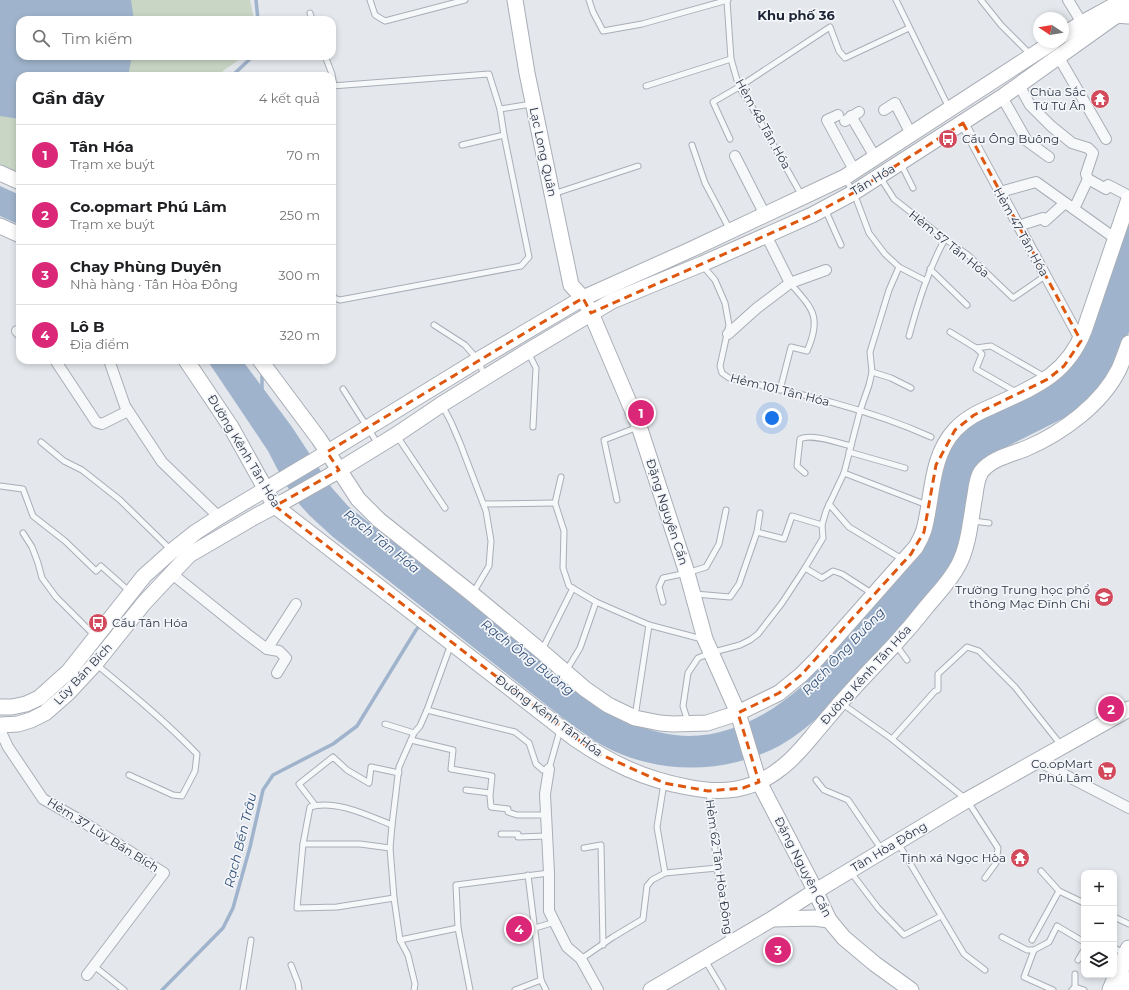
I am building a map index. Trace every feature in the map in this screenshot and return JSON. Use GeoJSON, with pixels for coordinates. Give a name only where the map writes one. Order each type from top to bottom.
{"type":"FeatureCollection","features":[{"type":"Feature","properties":{"kind":"main road","name":"Lạc Long Quân"},"geometry":{"type":"LineString","coordinates":[[515,0],[533,104],[571,285],[583,298],[591,313]]}},
{"type":"Feature","properties":{"kind":"main road"},"geometry":{"type":"LineString","coordinates":[[1069,31],[1124,0]]}},
{"type":"Feature","properties":{"kind":"main road","name":"Tân Hóa"},"geometry":{"type":"LineString","coordinates":[[335,473],[442,404],[612,301],[702,264],[825,208],[853,193],[963,124],[1058,56],[1125,14]]}},
{"type":"Feature","properties":{"kind":"main road","name":"Tân Hóa"},"geometry":{"type":"LineString","coordinates":[[324,455],[478,360],[583,298],[765,215],[850,173],[1044,48]]}},
{"type":"Feature","properties":{"kind":"main road"},"geometry":{"type":"LineString","coordinates":[[0,173],[16,180]]}},
{"type":"Feature","properties":{"kind":"main road"},"geometry":{"type":"LineString","coordinates":[[266,364],[335,473],[358,499],[379,520],[472,594],[585,689],[608,705],[635,718],[660,723],[707,723],[738,714],[779,693],[801,675],[875,595],[916,547],[924,532],[936,465],[943,447],[955,430],[974,415],[1048,379],[1064,366],[1076,350],[1080,341],[1129,198]]}},
{"type":"Feature","properties":{"kind":"main road"},"geometry":{"type":"LineString","coordinates":[[0,226],[16,233]]}},
{"type":"Feature","properties":{"kind":"main road","name":"Đặng Nguyên Cẩn"},"geometry":{"type":"LineString","coordinates":[[591,313],[639,426],[687,573],[708,646],[738,714],[759,782],[829,920],[844,938],[870,960],[912,990]]}},
{"type":"Feature","properties":{"kind":"main road","name":"Đường Kênh Tân Hóa"},"geometry":{"type":"LineString","coordinates":[[189,364],[280,504],[437,632],[560,728],[613,763],[664,783],[708,791],[722,791],[742,788],[759,782],[780,770],[794,757],[841,702],[895,644],[955,572],[965,548],[978,479],[982,471],[988,465],[1004,456],[1025,449],[1044,440],[1078,418],[1108,386],[1118,370],[1129,343]]}},
{"type":"Feature","properties":{"kind":"main road"},"geometry":{"type":"LineString","coordinates":[[270,487],[324,455]]}},
{"type":"Feature","properties":{"kind":"main road"},"geometry":{"type":"LineString","coordinates":[[280,504],[335,473]]}},
{"type":"Feature","properties":{"kind":"main road","name":"Lũy Bán Bích"},"geometry":{"type":"LineString","coordinates":[[0,707],[12,707],[26,704],[39,698],[69,671],[144,576],[196,532],[270,487]]}},
{"type":"Feature","properties":{"kind":"main road","name":"Lũy Bán Bích"},"geometry":{"type":"LineString","coordinates":[[0,725],[18,724],[32,720],[45,713],[70,692],[95,664],[144,603],[189,555],[256,516],[280,504]]}},
{"type":"Feature","properties":{"kind":"main road","name":"Tân Hòa Đông"},"geometry":{"type":"LineString","coordinates":[[651,990],[705,960],[967,800],[1129,709]]}},
{"type":"Feature","properties":{"kind":"main road"},"geometry":{"type":"LineString","coordinates":[[772,919],[810,918],[829,920]]}},
{"type":"Feature","properties":{"kind":"main road"},"geometry":{"type":"LineString","coordinates":[[1111,990],[1123,951]]}},
{"type":"Feature","properties":{"kind":"main road"},"geometry":{"type":"LineString","coordinates":[[1125,990],[1129,980]]}},
{"type":"Feature","properties":{"kind":"street"},"geometry":{"type":"LineString","coordinates":[[1068,0],[1082,23]]}},
{"type":"Feature","properties":{"kind":"street"},"geometry":{"type":"LineString","coordinates":[[1058,56],[1106,139]]}},
{"type":"Feature","properties":{"kind":"street"},"geometry":{"type":"LineString","coordinates":[[1019,85],[1030,104],[1051,126],[1072,143],[1088,148],[1093,153],[1086,174],[1088,179],[1074,210]]}},
{"type":"Feature","properties":{"kind":"street"},"geometry":{"type":"LineString","coordinates":[[1002,97],[1027,141],[1049,157]]}},
{"type":"Feature","properties":{"kind":"street"},"geometry":{"type":"LineString","coordinates":[[884,110],[895,103],[911,134]]}},
{"type":"Feature","properties":{"kind":"street"},"geometry":{"type":"LineString","coordinates":[[850,173],[827,120],[848,116],[876,157]]}},
{"type":"Feature","properties":{"kind":"street","name":"Hẻm 47 Tân Hóa"},"geometry":{"type":"LineString","coordinates":[[963,124],[1080,341]]}},
{"type":"Feature","properties":{"kind":"street"},"geometry":{"type":"LineString","coordinates":[[735,156],[765,215]]}},
{"type":"Feature","properties":{"kind":"street"},"geometry":{"type":"LineString","coordinates":[[1088,179],[1106,189],[1108,185],[1129,198]]}},
{"type":"Feature","properties":{"kind":"street"},"geometry":{"type":"LineString","coordinates":[[1000,192],[1036,182],[1116,239]]}},
{"type":"Feature","properties":{"kind":"street"},"geometry":{"type":"LineString","coordinates":[[1018,226],[1043,218],[1045,221],[1065,203]]}},
{"type":"Feature","properties":{"kind":"street"},"geometry":{"type":"LineString","coordinates":[[766,235],[790,283]]}},
{"type":"Feature","properties":{"kind":"street"},"geometry":{"type":"LineString","coordinates":[[728,334],[757,308],[790,283],[826,270]]}},
{"type":"Feature","properties":{"kind":"street"},"geometry":{"type":"LineString","coordinates":[[58,364],[96,422],[102,424],[128,411]]}},
{"type":"Feature","properties":{"kind":"street"},"geometry":{"type":"LineString","coordinates":[[110,364],[128,411],[162,462],[219,517]]}},
{"type":"Feature","properties":{"kind":"street"},"geometry":{"type":"LineString","coordinates":[[171,573],[267,649],[279,651],[286,658],[277,673]]}},
{"type":"Feature","properties":{"kind":"street"},"geometry":{"type":"LineString","coordinates":[[267,649],[296,604]]}},
{"type":"Feature","properties":{"kind":"street","name":"Hẻm 37 Lũy Bán Bích"},"geometry":{"type":"LineString","coordinates":[[0,730],[8,747],[44,799],[164,873],[87,975]]}},
{"type":"Feature","properties":{"kind":"street"},"geometry":{"type":"LineString","coordinates":[[1038,761],[1129,808]]}},
{"type":"Feature","properties":{"kind":"street"},"geometry":{"type":"LineString","coordinates":[[549,769],[545,794],[549,873],[549,911],[567,947],[581,960],[598,990]]}},
{"type":"Feature","properties":{"kind":"lane"},"geometry":{"type":"LineString","coordinates":[[370,0],[374,15],[384,21],[465,0]]}},
{"type":"Feature","properties":{"kind":"lane"},"geometry":{"type":"LineString","coordinates":[[588,0],[603,30],[642,24],[727,0]]}},
{"type":"Feature","properties":{"kind":"lane","name":"Hẻm 48 Tân Hóa"},"geometry":{"type":"LineString","coordinates":[[727,0],[731,59],[739,86],[803,197]]}},
{"type":"Feature","properties":{"kind":"lane"},"geometry":{"type":"LineString","coordinates":[[896,0],[949,109]]}},
{"type":"Feature","properties":{"kind":"lane"},"geometry":{"type":"LineString","coordinates":[[981,0],[1001,24],[1032,56]]}},
{"type":"Feature","properties":{"kind":"lane"},"geometry":{"type":"LineString","coordinates":[[730,139],[713,102],[830,27],[839,51],[845,58],[909,28]]}},
{"type":"Feature","properties":{"kind":"lane"},"geometry":{"type":"LineString","coordinates":[[646,86],[731,59]]}},
{"type":"Feature","properties":{"kind":"lane"},"geometry":{"type":"LineString","coordinates":[[327,60],[331,72]]}},
{"type":"Feature","properties":{"kind":"lane"},"geometry":{"type":"LineString","coordinates":[[336,86],[489,74],[500,109],[529,257],[521,266],[340,300],[336,299]]}},
{"type":"Feature","properties":{"kind":"lane"},"geometry":{"type":"LineString","coordinates":[[500,109],[533,104]]}},
{"type":"Feature","properties":{"kind":"lane"},"geometry":{"type":"LineString","coordinates":[[462,145],[504,135]]}},
{"type":"Feature","properties":{"kind":"lane"},"geometry":{"type":"LineString","coordinates":[[692,145],[705,182],[730,231]]}},
{"type":"Feature","properties":{"kind":"lane"},"geometry":{"type":"LineString","coordinates":[[901,163],[913,188]]}},
{"type":"Feature","properties":{"kind":"lane"},"geometry":{"type":"LineString","coordinates":[[552,194],[638,166]]}},
{"type":"Feature","properties":{"kind":"lane"},"geometry":{"type":"LineString","coordinates":[[850,173],[853,193],[869,233],[885,254],[899,267],[926,281]]}},
{"type":"Feature","properties":{"kind":"lane","name":"Hẻm 57 Tân Hóa"},"geometry":{"type":"LineString","coordinates":[[880,176],[894,199],[968,255],[1013,298],[1045,276]]}},
{"type":"Feature","properties":{"kind":"lane"},"geometry":{"type":"LineString","coordinates":[[825,208],[842,245]]}},
{"type":"Feature","properties":{"kind":"lane"},"geometry":{"type":"LineString","coordinates":[[909,336],[930,269],[945,239]]}},
{"type":"Feature","properties":{"kind":"lane","name":"Hẻm 101 Tân Hóa"},"geometry":{"type":"LineString","coordinates":[[702,264],[715,280],[725,304],[729,325],[720,366],[722,373],[729,378],[860,411],[903,424],[931,436]]}},
{"type":"Feature","properties":{"kind":"lane"},"geometry":{"type":"LineString","coordinates":[[561,477],[555,503],[564,531],[563,568],[569,586],[596,602],[648,625],[708,646],[740,645],[750,640],[758,634],[782,603],[823,538],[822,525],[829,504],[844,473],[872,372],[870,352],[889,290],[899,267]]}},
{"type":"Feature","properties":{"kind":"lane"},"geometry":{"type":"LineString","coordinates":[[930,269],[967,305]]}},
{"type":"Feature","properties":{"kind":"lane"},"geometry":{"type":"LineString","coordinates":[[780,390],[791,347],[807,351],[813,337],[815,321],[812,309],[790,283]]}},
{"type":"Feature","properties":{"kind":"lane"},"geometry":{"type":"LineString","coordinates":[[434,325],[464,345],[478,360],[486,378]]}},
{"type":"Feature","properties":{"kind":"lane"},"geometry":{"type":"LineString","coordinates":[[950,332],[976,348],[982,354],[976,369],[1019,394]]}},
{"type":"Feature","properties":{"kind":"lane"},"geometry":{"type":"LineString","coordinates":[[976,348],[991,346],[1048,379]]}},
{"type":"Feature","properties":{"kind":"lane"},"geometry":{"type":"LineString","coordinates":[[528,351],[536,368],[534,427]]}},
{"type":"Feature","properties":{"kind":"lane"},"geometry":{"type":"LineString","coordinates":[[872,372],[891,378],[911,388]]}},
{"type":"Feature","properties":{"kind":"lane"},"geometry":{"type":"LineString","coordinates":[[343,389],[368,427],[378,446]]}},
{"type":"Feature","properties":{"kind":"lane"},"geometry":{"type":"LineString","coordinates":[[442,404],[451,422],[484,504],[491,541],[489,566],[472,594]]}},
{"type":"Feature","properties":{"kind":"lane"},"geometry":{"type":"LineString","coordinates":[[617,500],[604,440],[639,426]]}},
{"type":"Feature","properties":{"kind":"lane"},"geometry":{"type":"LineString","coordinates":[[396,435],[445,508]]}},
{"type":"Feature","properties":{"kind":"lane"},"geometry":{"type":"LineString","coordinates":[[805,472],[796,466],[800,438],[805,436],[835,441],[851,446]]}},
{"type":"Feature","properties":{"kind":"lane"},"geometry":{"type":"LineString","coordinates":[[41,442],[64,461],[82,470],[120,500],[172,551]]}},
{"type":"Feature","properties":{"kind":"lane"},"geometry":{"type":"LineString","coordinates":[[849,452],[905,468]]}},
{"type":"Feature","properties":{"kind":"lane"},"geometry":{"type":"LineString","coordinates":[[844,473],[929,506]]}},
{"type":"Feature","properties":{"kind":"lane"},"geometry":{"type":"LineString","coordinates":[[0,486],[23,489],[33,516],[65,541],[96,571],[101,566],[131,593]]}},
{"type":"Feature","properties":{"kind":"lane"},"geometry":{"type":"LineString","coordinates":[[484,504],[555,503]]}},
{"type":"Feature","properties":{"kind":"lane"},"geometry":{"type":"LineString","coordinates":[[829,504],[849,527],[905,561]]}},
{"type":"Feature","properties":{"kind":"lane"},"geometry":{"type":"LineString","coordinates":[[663,602],[659,587],[663,578],[706,567],[719,544],[726,510]]}},
{"type":"Feature","properties":{"kind":"lane"},"geometry":{"type":"LineString","coordinates":[[692,593],[730,598],[739,584],[757,532],[760,513]]}},
{"type":"Feature","properties":{"kind":"lane"},"geometry":{"type":"LineString","coordinates":[[757,532],[784,540],[792,516],[822,525]]}},
{"type":"Feature","properties":{"kind":"lane"},"geometry":{"type":"LineString","coordinates":[[970,520],[990,523]]}},
{"type":"Feature","properties":{"kind":"lane"},"geometry":{"type":"LineString","coordinates":[[23,533],[32,547],[42,578],[56,597],[96,637]]}},
{"type":"Feature","properties":{"kind":"lane"},"geometry":{"type":"LineString","coordinates":[[805,568],[822,578],[833,571],[842,574],[875,595]]}},
{"type":"Feature","properties":{"kind":"lane"},"geometry":{"type":"LineString","coordinates":[[541,651],[573,588]]}},
{"type":"Feature","properties":{"kind":"lane"},"geometry":{"type":"LineString","coordinates":[[565,672],[580,648],[596,602]]}},
{"type":"Feature","properties":{"kind":"lane"},"geometry":{"type":"LineString","coordinates":[[635,718],[648,625]]}},
{"type":"Feature","properties":{"kind":"lane"},"geometry":{"type":"LineString","coordinates":[[414,990],[415,984],[408,956],[400,940],[394,898],[390,848],[392,825],[399,767],[414,733],[420,726],[427,710],[452,643]]}},
{"type":"Feature","properties":{"kind":"lane"},"geometry":{"type":"LineString","coordinates":[[895,644],[907,660]]}},
{"type":"Feature","properties":{"kind":"lane"},"geometry":{"type":"LineString","coordinates":[[689,724],[684,706],[688,673],[708,646]]}},
{"type":"Feature","properties":{"kind":"lane"},"geometry":{"type":"LineString","coordinates":[[892,739],[935,691],[938,690],[938,674],[967,647],[979,651],[1015,687],[1063,747]]}},
{"type":"Feature","properties":{"kind":"lane"},"geometry":{"type":"LineString","coordinates":[[95,664],[133,695],[184,740],[197,754],[195,771],[182,796],[173,795],[129,775]]}},
{"type":"Feature","properties":{"kind":"lane"},"geometry":{"type":"LineString","coordinates":[[841,702],[892,739],[967,800],[998,848],[996,863],[985,878]]}},
{"type":"Feature","properties":{"kind":"lane"},"geometry":{"type":"LineString","coordinates":[[427,710],[515,732],[529,743],[536,764],[543,770],[549,769],[560,728]]}},
{"type":"Feature","properties":{"kind":"lane"},"geometry":{"type":"LineString","coordinates":[[385,724],[414,733]]}},
{"type":"Feature","properties":{"kind":"lane"},"geometry":{"type":"LineString","coordinates":[[411,740],[453,750],[451,769],[492,776],[490,793],[492,807],[508,809],[508,812],[517,815],[546,815]]}},
{"type":"Feature","properties":{"kind":"lane"},"geometry":{"type":"LineString","coordinates":[[315,805],[299,784],[333,757],[347,770],[369,783],[371,767],[399,773]]}},
{"type":"Feature","properties":{"kind":"lane"},"geometry":{"type":"LineString","coordinates":[[816,780],[824,790],[848,800],[882,851]]}},
{"type":"Feature","properties":{"kind":"lane"},"geometry":{"type":"LineString","coordinates":[[664,783],[657,827],[665,873]]}},
{"type":"Feature","properties":{"kind":"lane"},"geometry":{"type":"LineString","coordinates":[[466,790],[490,793]]}},
{"type":"Feature","properties":{"kind":"lane","name":"Hẻm 62 Tân Hòa Đông"},"geometry":{"type":"LineString","coordinates":[[708,791],[717,868],[730,944]]}},
{"type":"Feature","properties":{"kind":"lane"},"geometry":{"type":"LineString","coordinates":[[392,825],[348,808],[323,804],[310,807],[303,844],[297,908],[337,907],[394,898]]}},
{"type":"Feature","properties":{"kind":"lane"},"geometry":{"type":"LineString","coordinates":[[501,834],[518,834],[518,837],[547,836]]}},
{"type":"Feature","properties":{"kind":"lane"},"geometry":{"type":"LineString","coordinates":[[898,842],[964,954],[985,970]]}},
{"type":"Feature","properties":{"kind":"lane"},"geometry":{"type":"LineString","coordinates":[[303,844],[360,844],[390,848]]}},
{"type":"Feature","properties":{"kind":"lane"},"geometry":{"type":"LineString","coordinates":[[584,848],[601,845],[603,945]]}},
{"type":"Feature","properties":{"kind":"lane"},"geometry":{"type":"LineString","coordinates":[[581,960],[613,937],[643,919],[647,886],[652,880],[665,873],[717,868]]}},
{"type":"Feature","properties":{"kind":"lane"},"geometry":{"type":"LineString","coordinates":[[850,871],[878,908],[904,935],[941,916]]}},
{"type":"Feature","properties":{"kind":"lane"},"geometry":{"type":"LineString","coordinates":[[1041,871],[1059,891],[1081,902]]}},
{"type":"Feature","properties":{"kind":"lane"},"geometry":{"type":"LineString","coordinates":[[470,990],[458,928],[456,885],[549,873]]}},
{"type":"Feature","properties":{"kind":"lane"},"geometry":{"type":"LineString","coordinates":[[528,875],[541,980],[546,990]]}},
{"type":"Feature","properties":{"kind":"lane"},"geometry":{"type":"LineString","coordinates":[[1032,940],[1059,891]]}},
{"type":"Feature","properties":{"kind":"lane"},"geometry":{"type":"LineString","coordinates":[[1117,918],[1129,924]]}},
{"type":"Feature","properties":{"kind":"lane"},"geometry":{"type":"LineString","coordinates":[[535,928],[555,922]]}},
{"type":"Feature","properties":{"kind":"lane"},"geometry":{"type":"LineString","coordinates":[[1002,937],[1027,950],[1034,950],[1049,942],[1057,926],[1081,940]]}},
{"type":"Feature","properties":{"kind":"lane"},"geometry":{"type":"LineString","coordinates":[[400,940],[458,928]]}},
{"type":"Feature","properties":{"kind":"lane"},"geometry":{"type":"LineString","coordinates":[[243,990],[250,940]]}},
{"type":"Feature","properties":{"kind":"lane"},"geometry":{"type":"LineString","coordinates":[[1034,950],[1024,977],[1053,990]]}},
{"type":"Feature","properties":{"kind":"lane"},"geometry":{"type":"LineString","coordinates":[[1078,960],[1081,955]]}},
{"type":"Feature","properties":{"kind":"lane"},"geometry":{"type":"LineString","coordinates":[[705,960],[723,990]]}},
{"type":"Feature","properties":{"kind":"lane"},"geometry":{"type":"LineString","coordinates":[[291,965],[299,990]]}},
{"type":"Feature","properties":{"kind":"lane"},"geometry":{"type":"LineString","coordinates":[[94,966],[124,990]]}},
{"type":"Feature","properties":{"kind":"lane"},"geometry":{"type":"LineString","coordinates":[[1075,974],[1074,988],[1084,990]]}},
{"type":"Feature","properties":{"kind":"lane"},"geometry":{"type":"LineString","coordinates":[[514,990],[541,980]]}},
{"type":"Feature","properties":{"kind":"highlighted area"},"geometry":{"type":"Polygon","coordinates":[[[963,123],[1081,341],[1064,366],[1048,379],[974,415],[955,430],[936,465],[924,532],[911,554],[801,675],[779,693],[738,713],[759,782],[743,788],[708,791],[664,783],[593,751],[275,506],[339,470],[327,452],[583,298],[591,313],[812,215],[853,193],[963,123]]]}},
{"type":"Feature","properties":{"kind":"green space"},"geometry":{"type":"Polygon","coordinates":[[[0,0],[250,0],[253,16],[16,16],[16,60],[238,60],[222,72],[16,72],[16,172],[0,164],[0,0]]]}},
{"type":"Feature","properties":{"kind":"water"},"geometry":{"type":"Polygon","coordinates":[[[0,0],[131,0],[133,16],[16,16],[16,60],[131,60],[129,72],[16,72],[16,118],[0,116],[0,0]]]}},
{"type":"Feature","properties":{"kind":"water"},"geometry":{"type":"Polygon","coordinates":[[[0,186],[16,193],[16,223],[0,216],[0,186]]]}},
{"type":"Feature","properties":{"kind":"water"},"geometry":{"type":"Polygon","coordinates":[[[1129,223],[1129,332],[1119,358],[1094,396],[1068,416],[994,453],[964,545],[946,577],[827,709],[792,738],[757,756],[734,763],[710,767],[687,768],[639,760],[617,752],[595,741],[568,722],[333,537],[300,505],[284,482],[268,451],[210,364],[245,364],[292,427],[332,488],[348,506],[570,682],[617,714],[639,726],[653,731],[689,736],[720,732],[750,721],[778,705],[802,686],[922,551],[941,470],[954,443],[975,423],[1051,385],[1068,370],[1082,351],[1129,223]]]}},
{"type":"Feature","properties":{"kind":"waterway"},"geometry":{"type":"LineString","coordinates":[[256,0],[258,16]]}},
{"type":"Feature","properties":{"kind":"waterway"},"geometry":{"type":"LineString","coordinates":[[236,72],[249,60]]}},
{"type":"Feature","properties":{"kind":"waterway"},"geometry":{"type":"LineString","coordinates":[[262,376],[262,390]]}},
{"type":"Feature","properties":{"kind":"waterway","name":"Rạch Bến Trâu"},"geometry":{"type":"LineString","coordinates":[[162,990],[223,928],[233,908],[250,847],[263,790],[273,775],[333,744],[357,726],[421,624]]}},
{"type":"Feature","properties":{"kind":"place","name":"Chùa Sắc Tứ Từ Ân"},"geometry":{"type":"Point","coordinates":[1100,99]}},
{"type":"Feature","properties":{"kind":"place","name":"Cầu Ông Buông"},"geometry":{"type":"Point","coordinates":[948,139]}},
{"type":"Feature","properties":{"kind":"place","name":"Tân Hóa"},"geometry":{"type":"Point","coordinates":[641,413]}},
{"type":"Feature","properties":{"kind":"place","name":"Trường Trung học phổ thông Mạc Đĩnh Chi"},"geometry":{"type":"Point","coordinates":[1104,597]}},
{"type":"Feature","properties":{"kind":"place","name":"Cầu Tân Hóa"},"geometry":{"type":"Point","coordinates":[98,623]}},
{"type":"Feature","properties":{"kind":"place","name":"Co.opmart Phú Lâm"},"geometry":{"type":"Point","coordinates":[1111,709]}},
{"type":"Feature","properties":{"kind":"place","name":"Co.opMart Phú Lâm"},"geometry":{"type":"Point","coordinates":[1107,771]}},
{"type":"Feature","properties":{"kind":"place","name":"Tịnh xá Ngọc Hòa"},"geometry":{"type":"Point","coordinates":[1020,858]}},
{"type":"Feature","properties":{"kind":"place","name":"Lô B"},"geometry":{"type":"Point","coordinates":[519,929]}},
{"type":"Feature","properties":{"kind":"place","name":"Chay Phùng Duyên"},"geometry":{"type":"Point","coordinates":[778,950]}},
{"type":"Feature","properties":{"kind":"district","name":"Khu phố 36"},"geometry":{"type":"Point","coordinates":[796,15]}},
{"type":"Feature","properties":{"kind":"water label","name":"Rạch Tân Hóa"},"geometry":{"type":"Point","coordinates":[382,541]}},
{"type":"Feature","properties":{"kind":"water label","name":"Rạch Ông Buông"},"geometry":{"type":"Point","coordinates":[843,651]}},
{"type":"Feature","properties":{"kind":"water label","name":"Rạch Ông Buông"},"geometry":{"type":"Point","coordinates":[528,657]}}]}
